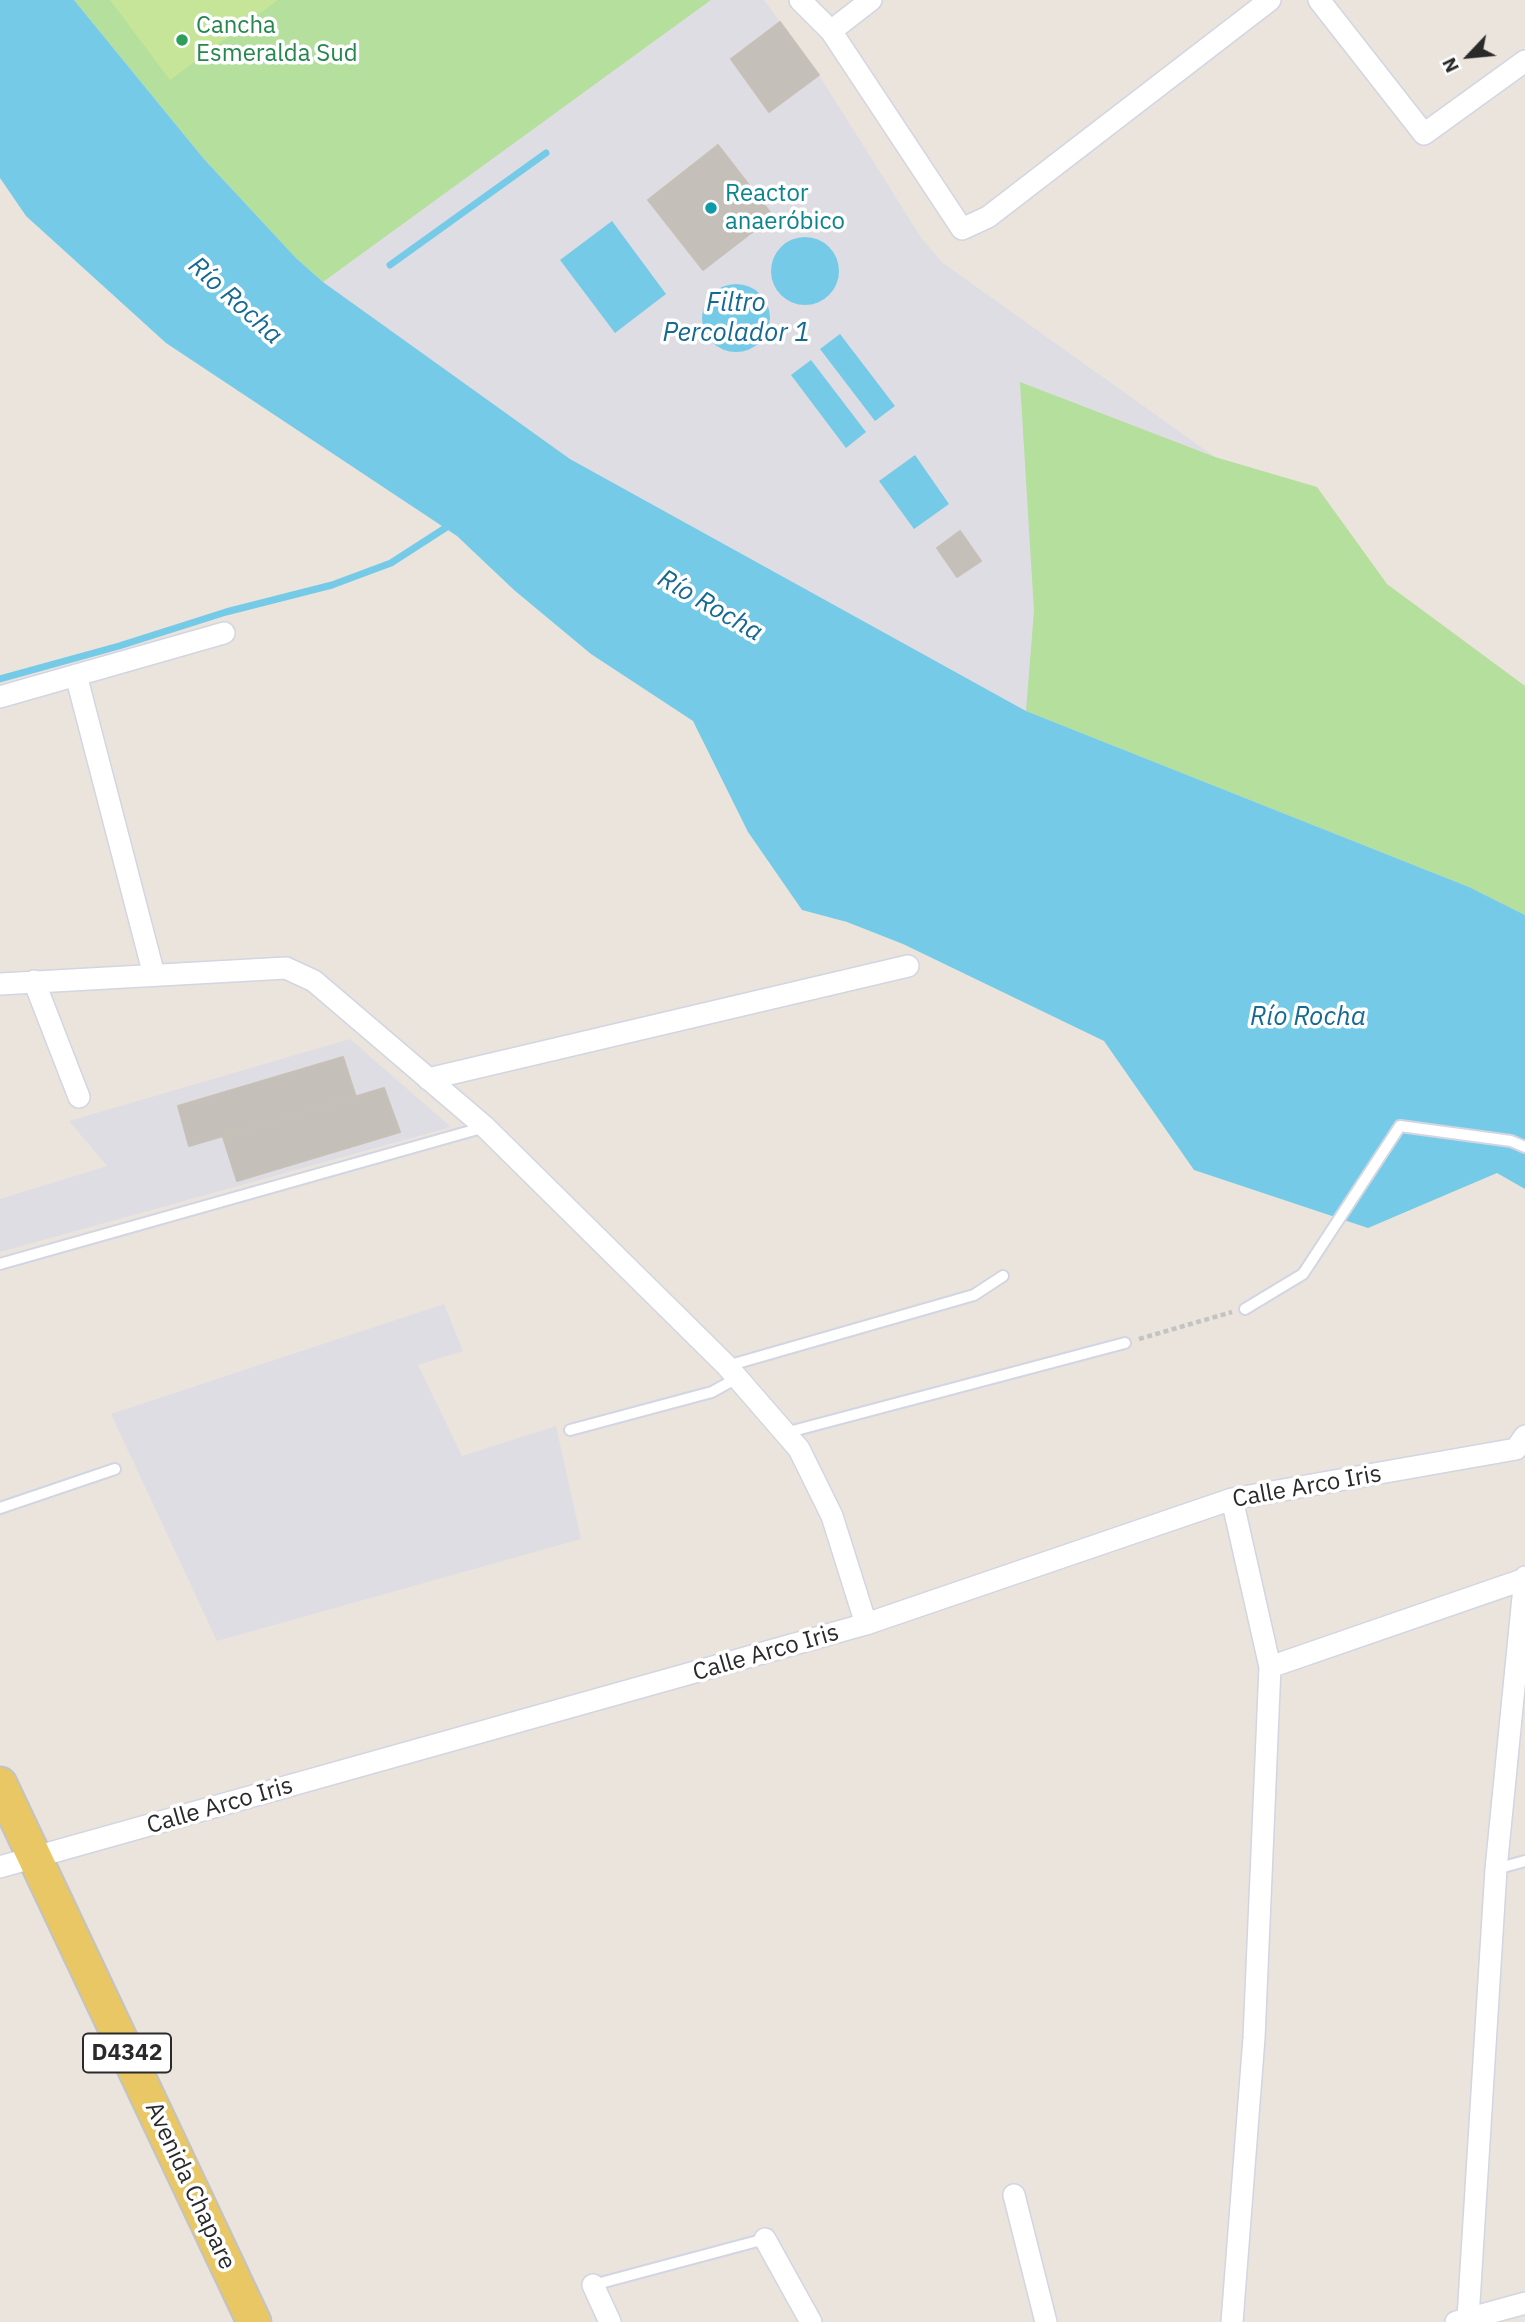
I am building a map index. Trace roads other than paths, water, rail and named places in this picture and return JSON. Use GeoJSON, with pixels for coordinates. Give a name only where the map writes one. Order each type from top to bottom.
{"type":"FeatureCollection","features":[{"type":"Feature","properties":{"kind":"main road","name":"Avenida Chapare"},"geometry":{"type":"LineString","coordinates":[[0,1784],[254,2322]]}},
{"type":"Feature","properties":{"kind":"street"},"geometry":{"type":"LineString","coordinates":[[800,0],[831,31],[962,229],[988,217],[1270,0]]}},
{"type":"Feature","properties":{"kind":"street"},"geometry":{"type":"LineString","coordinates":[[831,31],[871,0]]}},
{"type":"Feature","properties":{"kind":"street"},"geometry":{"type":"LineString","coordinates":[[1319,0],[1424,134],[1525,61]]}},
{"type":"Feature","properties":{"kind":"street"},"geometry":{"type":"LineString","coordinates":[[0,697],[224,633]]}},
{"type":"Feature","properties":{"kind":"street"},"geometry":{"type":"LineString","coordinates":[[76,675],[154,975]]}},
{"type":"Feature","properties":{"kind":"street"},"geometry":{"type":"LineString","coordinates":[[428,1079],[908,966]]}},
{"type":"Feature","properties":{"kind":"street"},"geometry":{"type":"LineString","coordinates":[[0,984],[286,968],[314,981],[485,1127],[732,1372],[799,1449],[832,1516],[866,1625]]}},
{"type":"Feature","properties":{"kind":"street"},"geometry":{"type":"LineString","coordinates":[[34,981],[79,1097]]}},
{"type":"Feature","properties":{"kind":"street","name":"Calle Arco Iris"},"geometry":{"type":"LineString","coordinates":[[0,1867],[866,1625],[1232,1499],[1522,1448]]}},
{"type":"Feature","properties":{"kind":"street"},"geometry":{"type":"LineString","coordinates":[[1232,1499],[1270,1667],[1254,2038],[1232,2322]]}},
{"type":"Feature","properties":{"kind":"street"},"geometry":{"type":"LineString","coordinates":[[1270,1667],[1525,1578],[1496,1869],[1462,2320],[1525,2303]]}},
{"type":"Feature","properties":{"kind":"street"},"geometry":{"type":"LineString","coordinates":[[1014,2195],[1046,2322]]}},
{"type":"Feature","properties":{"kind":"street"},"geometry":{"type":"LineString","coordinates":[[765,2239],[811,2322]]}},
{"type":"Feature","properties":{"kind":"street"},"geometry":{"type":"LineString","coordinates":[[593,2285],[610,2322]]}},
{"type":"Feature","properties":{"kind":"lane"},"geometry":{"type":"LineString","coordinates":[[1245,1309],[1303,1274],[1401,1126],[1511,1141],[1525,1147]]}},
{"type":"Feature","properties":{"kind":"lane"},"geometry":{"type":"LineString","coordinates":[[0,1264],[485,1127]]}},
{"type":"Feature","properties":{"kind":"lane"},"geometry":{"type":"LineString","coordinates":[[570,1430],[712,1392],[732,1372],[974,1295],[1003,1276]]}},
{"type":"Feature","properties":{"kind":"lane"},"geometry":{"type":"LineString","coordinates":[[785,1433],[1125,1343]]}},
{"type":"Feature","properties":{"kind":"lane"},"geometry":{"type":"LineString","coordinates":[[0,1508],[115,1469]]}},
{"type":"Feature","properties":{"kind":"lane"},"geometry":{"type":"LineString","coordinates":[[1496,1869],[1525,1861]]}},
{"type":"Feature","properties":{"kind":"lane"},"geometry":{"type":"LineString","coordinates":[[593,2285],[765,2239]]}},
{"type":"Feature","properties":{"kind":"water","name":"Río Rocha"},"geometry":{"type":"Polygon","coordinates":[[[0,0],[74,0],[204,159],[296,258],[323,282],[570,459],[1026,711],[1469,887],[1525,915],[1525,1189],[1497,1173],[1368,1228],[1194,1170],[1104,1041],[903,944],[847,922],[802,910],[748,832],[693,721],[591,654],[514,590],[457,536],[166,343],[26,216],[0,178],[0,0]]]}},
{"type":"Feature","properties":{"kind":"water"},"geometry":{"type":"Polygon","coordinates":[[[612,221],[666,294],[615,333],[560,260],[612,221]]]}},
{"type":"Feature","properties":{"kind":"water"},"geometry":{"type":"Polygon","coordinates":[[[805,237],[818,240],[829,247],[836,258],[839,271],[836,284],[829,295],[818,302],[805,305],[792,302],[781,295],[774,284],[771,271],[774,258],[781,247],[792,240],[805,237]]]}},
{"type":"Feature","properties":{"kind":"water","name":"Filtro Percolador 1"},"geometry":{"type":"Polygon","coordinates":[[[736,284],[749,287],[760,294],[767,305],[770,318],[767,331],[760,342],[749,349],[736,352],[723,349],[712,342],[705,331],[702,318],[705,305],[712,294],[723,287],[736,284]]]}},
{"type":"Feature","properties":{"kind":"water"},"geometry":{"type":"Polygon","coordinates":[[[840,334],[895,406],[875,421],[820,349],[840,334]]]}},
{"type":"Feature","properties":{"kind":"water"},"geometry":{"type":"Polygon","coordinates":[[[811,360],[866,432],[846,448],[791,375],[811,360]]]}},
{"type":"Feature","properties":{"kind":"water"},"geometry":{"type":"Polygon","coordinates":[[[915,455],[949,504],[914,529],[879,481],[915,455]]]}},
{"type":"Feature","properties":{"kind":"waterway"},"geometry":{"type":"LineString","coordinates":[[390,265],[546,153]]}},
{"type":"Feature","properties":{"kind":"waterway"},"geometry":{"type":"LineString","coordinates":[[0,679],[119,646],[226,612],[332,585],[391,563],[453,523]]}},
{"type":"Feature","properties":{"kind":"place","name":"Cancha Esmeralda Sud"},"geometry":{"type":"Point","coordinates":[182,40]}},
{"type":"Feature","properties":{"kind":"place","name":"Reactor anaeróbico"},"geometry":{"type":"Point","coordinates":[711,208]}}]}
